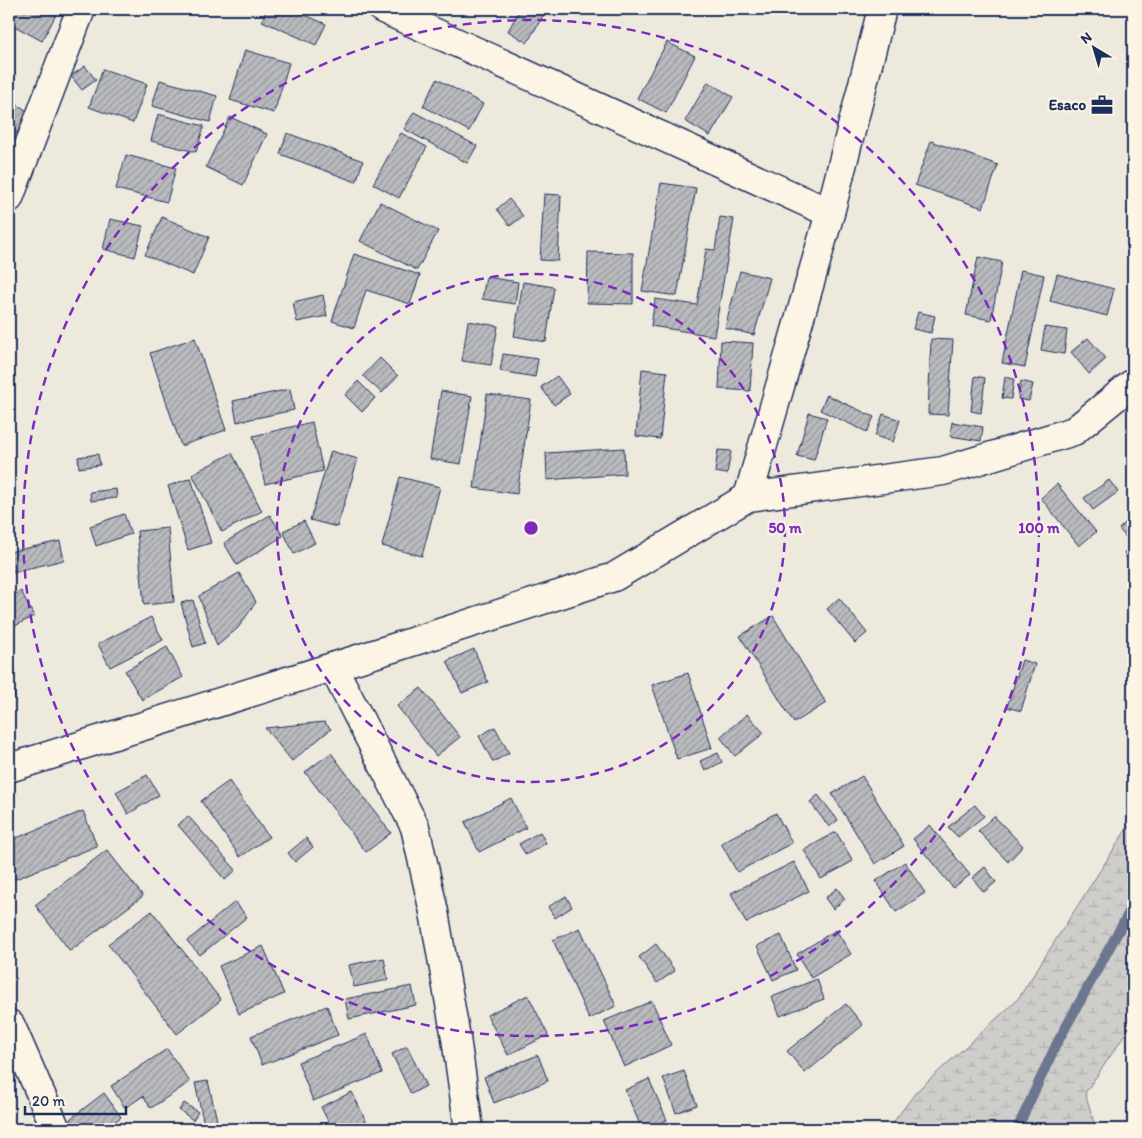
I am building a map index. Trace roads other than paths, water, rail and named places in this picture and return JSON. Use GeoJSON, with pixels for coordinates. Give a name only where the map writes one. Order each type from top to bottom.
{"type":"FeatureCollection","features":[{"type":"Feature","properties":{"kind":"street"},"geometry":{"type":"LineString","coordinates":[[9,198],[81,9]]}},
{"type":"Feature","properties":{"kind":"street"},"geometry":{"type":"LineString","coordinates":[[383,9],[830,213]]}},
{"type":"Feature","properties":{"kind":"street"},"geometry":{"type":"LineString","coordinates":[[748,497],[830,213],[882,9]]}},
{"type":"Feature","properties":{"kind":"street"},"geometry":{"type":"LineString","coordinates":[[9,768],[614,577],[748,497],[953,468],[1074,431],[1133,383]]}},
{"type":"Feature","properties":{"kind":"street"},"geometry":{"type":"LineString","coordinates":[[333,667],[415,827],[436,922],[469,1129]]}},
{"type":"Feature","properties":{"kind":"street"},"geometry":{"type":"LineString","coordinates":[[9,1024],[12,1026],[56,1129]]}},
{"type":"Feature","properties":{"kind":"waterway"},"geometry":{"type":"LineString","coordinates":[[1017,1129],[1056,1045],[1133,905]]}},
{"type":"Feature","properties":{"kind":"place","name":"Esaco"},"geometry":{"type":"Point","coordinates":[1102,105]}}]}
